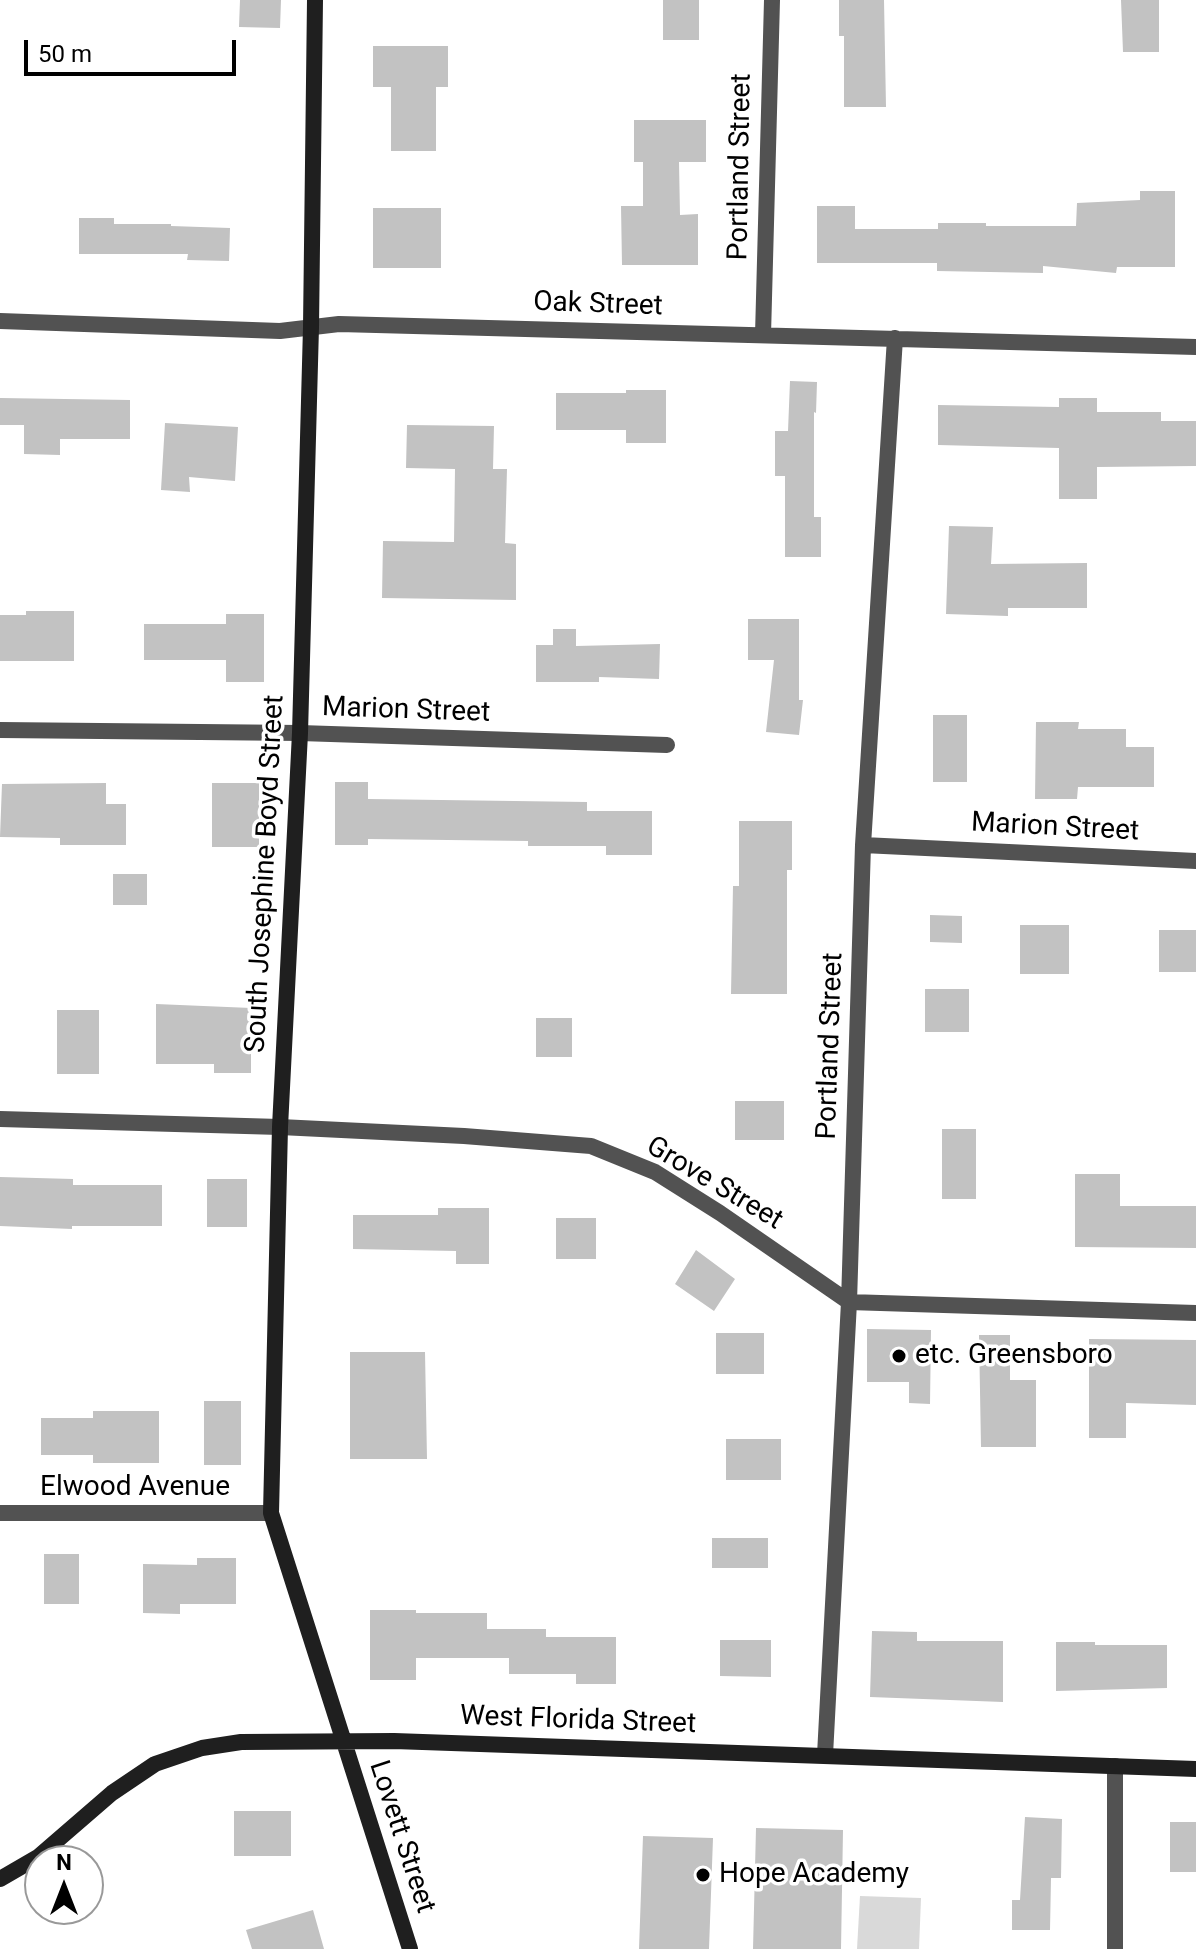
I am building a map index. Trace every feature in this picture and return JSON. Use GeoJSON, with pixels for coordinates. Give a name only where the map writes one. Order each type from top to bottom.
{"type":"FeatureCollection","features":[{"type":"Feature","properties":{"kind":"main road","name":"South Josephine Boyd Street"},"geometry":{"type":"LineString","coordinates":[[315,0],[311,327],[300,733],[280,1127],[271,1513],[343,1740]]}},
{"type":"Feature","properties":{"kind":"main road","name":"West Florida Street"},"geometry":{"type":"LineString","coordinates":[[0,1879],[38,1857],[112,1793],[155,1764],[202,1748],[241,1742],[343,1740],[1196,1769]]}},
{"type":"Feature","properties":{"kind":"main road","name":"Lovett Street"},"geometry":{"type":"LineString","coordinates":[[343,1740],[410,1949]]}},
{"type":"Feature","properties":{"kind":"street","name":"Portland Street"},"geometry":{"type":"LineString","coordinates":[[763,335],[772,0]]}},
{"type":"Feature","properties":{"kind":"street","name":"Oak Street"},"geometry":{"type":"LineString","coordinates":[[0,321],[280,331],[339,324],[1196,347]]}},
{"type":"Feature","properties":{"kind":"street","name":"Portland Street"},"geometry":{"type":"LineString","coordinates":[[825,1755],[849,1302],[863,845],[895,338]]}},
{"type":"Feature","properties":{"kind":"street","name":"Marion Street"},"geometry":{"type":"LineString","coordinates":[[0,730],[300,733],[667,745]]}},
{"type":"Feature","properties":{"kind":"street","name":"Marion Street"},"geometry":{"type":"LineString","coordinates":[[863,845],[1196,861]]}},
{"type":"Feature","properties":{"kind":"street","name":"Grove Street"},"geometry":{"type":"LineString","coordinates":[[0,1119],[280,1127],[591,1146],[655,1172],[849,1302]]}},
{"type":"Feature","properties":{"kind":"street"},"geometry":{"type":"LineString","coordinates":[[849,1302],[1196,1313]]}},
{"type":"Feature","properties":{"kind":"street","name":"Elwood Avenue"},"geometry":{"type":"LineString","coordinates":[[0,1513],[271,1513]]}},
{"type":"Feature","properties":{"kind":"street"},"geometry":{"type":"LineString","coordinates":[[1115,1766],[1115,1949]]}},
{"type":"Feature","properties":{"kind":"shaded area"},"geometry":{"type":"Polygon","coordinates":[[[860,1896],[921,1898],[919,1949],[857,1949],[860,1896]]]}},
{"type":"Feature","properties":{"kind":"building"},"geometry":{"type":"Polygon","coordinates":[[[240,0],[281,0],[280,28],[239,27],[240,0]]]}},
{"type":"Feature","properties":{"kind":"building"},"geometry":{"type":"Polygon","coordinates":[[[663,0],[699,0],[699,40],[663,40],[663,0]]]}},
{"type":"Feature","properties":{"kind":"building"},"geometry":{"type":"Polygon","coordinates":[[[839,0],[884,0],[886,107],[844,107],[844,36],[839,36],[839,0]]]}},
{"type":"Feature","properties":{"kind":"building"},"geometry":{"type":"Polygon","coordinates":[[[1121,0],[1159,0],[1159,52],[1123,52],[1121,0]]]}},
{"type":"Feature","properties":{"kind":"building"},"geometry":{"type":"Polygon","coordinates":[[[373,46],[448,46],[448,87],[436,87],[436,151],[391,151],[391,87],[373,87],[373,46]]]}},
{"type":"Feature","properties":{"kind":"building"},"geometry":{"type":"Polygon","coordinates":[[[634,120],[706,120],[706,162],[679,162],[680,215],[698,214],[698,265],[622,265],[621,206],[643,206],[643,162],[634,162],[634,120]]]}},
{"type":"Feature","properties":{"kind":"building"},"geometry":{"type":"Polygon","coordinates":[[[1140,191],[1175,191],[1175,267],[1117,267],[1116,273],[1043,266],[1043,273],[937,271],[937,263],[817,263],[817,206],[855,206],[855,229],[938,229],[938,223],[1076,226],[1077,203],[1140,200],[1140,191]]]}},
{"type":"Feature","properties":{"kind":"building"},"geometry":{"type":"Polygon","coordinates":[[[373,208],[441,208],[441,268],[373,268],[373,208]]]}},
{"type":"Feature","properties":{"kind":"building"},"geometry":{"type":"Polygon","coordinates":[[[79,218],[114,218],[114,224],[230,228],[229,261],[187,260],[188,254],[79,254],[79,218]]]}},
{"type":"Feature","properties":{"kind":"building"},"geometry":{"type":"Polygon","coordinates":[[[790,381],[817,382],[814,517],[821,517],[821,557],[785,557],[785,476],[775,476],[775,431],[788,431],[790,381]]]}},
{"type":"Feature","properties":{"kind":"building"},"geometry":{"type":"Polygon","coordinates":[[[626,390],[666,390],[666,443],[626,443],[626,430],[556,430],[556,393],[626,393],[626,390]]]}},
{"type":"Feature","properties":{"kind":"building"},"geometry":{"type":"Polygon","coordinates":[[[0,398],[130,400],[130,439],[60,439],[60,455],[24,454],[24,425],[0,425],[0,398]]]}},
{"type":"Feature","properties":{"kind":"building"},"geometry":{"type":"Polygon","coordinates":[[[1059,398],[1097,398],[1097,412],[1161,412],[1161,421],[1196,421],[1196,466],[1097,467],[1097,499],[1059,499],[1059,448],[938,445],[938,405],[1059,407],[1059,398]]]}},
{"type":"Feature","properties":{"kind":"building"},"geometry":{"type":"Polygon","coordinates":[[[165,423],[238,427],[235,481],[189,477],[190,492],[161,490],[165,423]]]}},
{"type":"Feature","properties":{"kind":"building"},"geometry":{"type":"Polygon","coordinates":[[[407,425],[494,426],[493,469],[507,469],[505,543],[516,544],[516,600],[382,598],[383,541],[454,542],[455,469],[406,468],[407,425]]]}},
{"type":"Feature","properties":{"kind":"building"},"geometry":{"type":"Polygon","coordinates":[[[949,526],[993,527],[991,564],[1087,563],[1087,608],[1008,608],[1008,616],[946,614],[949,526]]]}},
{"type":"Feature","properties":{"kind":"building"},"geometry":{"type":"Polygon","coordinates":[[[26,611],[74,611],[74,661],[0,661],[0,615],[26,615],[26,611]]]}},
{"type":"Feature","properties":{"kind":"building"},"geometry":{"type":"Polygon","coordinates":[[[226,614],[264,614],[264,682],[226,682],[226,660],[144,660],[144,624],[226,624],[226,614]]]}},
{"type":"Feature","properties":{"kind":"building"},"geometry":{"type":"Polygon","coordinates":[[[748,619],[799,619],[799,700],[803,700],[799,735],[766,732],[774,660],[748,660],[748,619]]]}},
{"type":"Feature","properties":{"kind":"building"},"geometry":{"type":"Polygon","coordinates":[[[553,629],[576,629],[576,646],[660,644],[659,679],[599,677],[599,682],[536,682],[536,645],[553,645],[553,629]]]}},
{"type":"Feature","properties":{"kind":"building"},"geometry":{"type":"Polygon","coordinates":[[[933,715],[967,715],[967,782],[933,782],[933,715]]]}},
{"type":"Feature","properties":{"kind":"building"},"geometry":{"type":"Polygon","coordinates":[[[1036,722],[1079,722],[1078,729],[1126,729],[1126,747],[1154,747],[1154,787],[1078,787],[1077,799],[1035,799],[1036,722]]]}},
{"type":"Feature","properties":{"kind":"building"},"geometry":{"type":"Polygon","coordinates":[[[335,782],[368,782],[368,799],[587,802],[587,811],[652,811],[652,855],[606,855],[606,846],[528,846],[528,841],[368,839],[368,845],[335,845],[335,782]]]}},
{"type":"Feature","properties":{"kind":"building"},"geometry":{"type":"Polygon","coordinates":[[[106,783],[106,804],[126,804],[126,845],[60,845],[60,838],[0,837],[2,784],[106,783]]]}},
{"type":"Feature","properties":{"kind":"building"},"geometry":{"type":"Polygon","coordinates":[[[212,783],[259,783],[259,847],[212,847],[212,783]]]}},
{"type":"Feature","properties":{"kind":"building"},"geometry":{"type":"Polygon","coordinates":[[[739,821],[792,821],[792,870],[787,870],[787,994],[731,994],[733,886],[739,886],[739,821]]]}},
{"type":"Feature","properties":{"kind":"building"},"geometry":{"type":"Polygon","coordinates":[[[113,874],[147,874],[147,905],[113,905],[113,874]]]}},
{"type":"Feature","properties":{"kind":"building"},"geometry":{"type":"Polygon","coordinates":[[[930,915],[962,916],[962,943],[930,942],[930,915]]]}},
{"type":"Feature","properties":{"kind":"building"},"geometry":{"type":"Polygon","coordinates":[[[1020,925],[1069,925],[1069,974],[1020,974],[1020,925]]]}},
{"type":"Feature","properties":{"kind":"building"},"geometry":{"type":"Polygon","coordinates":[[[1159,930],[1196,930],[1196,972],[1159,972],[1159,930]]]}},
{"type":"Feature","properties":{"kind":"building"},"geometry":{"type":"Polygon","coordinates":[[[925,989],[969,989],[969,1032],[925,1032],[925,989]]]}},
{"type":"Feature","properties":{"kind":"building"},"geometry":{"type":"Polygon","coordinates":[[[156,1004],[251,1008],[251,1073],[214,1073],[214,1064],[156,1064],[156,1004]]]}},
{"type":"Feature","properties":{"kind":"building"},"geometry":{"type":"Polygon","coordinates":[[[57,1010],[99,1010],[99,1074],[57,1074],[57,1010]]]}},
{"type":"Feature","properties":{"kind":"building"},"geometry":{"type":"Polygon","coordinates":[[[536,1018],[572,1018],[572,1057],[536,1057],[536,1018]]]}},
{"type":"Feature","properties":{"kind":"building"},"geometry":{"type":"Polygon","coordinates":[[[735,1101],[784,1101],[784,1140],[735,1140],[735,1101]]]}},
{"type":"Feature","properties":{"kind":"building"},"geometry":{"type":"Polygon","coordinates":[[[942,1129],[976,1129],[976,1199],[942,1199],[942,1129]]]}},
{"type":"Feature","properties":{"kind":"building"},"geometry":{"type":"Polygon","coordinates":[[[1075,1174],[1120,1174],[1120,1206],[1196,1206],[1196,1248],[1075,1247],[1075,1174]]]}},
{"type":"Feature","properties":{"kind":"building"},"geometry":{"type":"Polygon","coordinates":[[[0,1177],[73,1179],[73,1185],[162,1185],[162,1226],[72,1226],[72,1229],[0,1226],[0,1177]]]}},
{"type":"Feature","properties":{"kind":"building"},"geometry":{"type":"Polygon","coordinates":[[[207,1179],[247,1179],[247,1227],[207,1227],[207,1179]]]}},
{"type":"Feature","properties":{"kind":"building"},"geometry":{"type":"Polygon","coordinates":[[[438,1208],[489,1208],[489,1264],[456,1264],[456,1251],[353,1249],[353,1215],[438,1215],[438,1208]]]}},
{"type":"Feature","properties":{"kind":"building"},"geometry":{"type":"Polygon","coordinates":[[[556,1218],[596,1218],[596,1259],[556,1259],[556,1218]]]}},
{"type":"Feature","properties":{"kind":"building"},"geometry":{"type":"Polygon","coordinates":[[[696,1250],[735,1279],[714,1311],[675,1284],[696,1250]]]}},
{"type":"Feature","properties":{"kind":"building","name":"etc. Greensboro"},"geometry":{"type":"Polygon","coordinates":[[[867,1329],[931,1330],[930,1404],[909,1403],[909,1382],[867,1382],[867,1329]]]}},
{"type":"Feature","properties":{"kind":"building"},"geometry":{"type":"Polygon","coordinates":[[[716,1333],[764,1333],[764,1374],[716,1374],[716,1333]]]}},
{"type":"Feature","properties":{"kind":"building"},"geometry":{"type":"Polygon","coordinates":[[[979,1335],[1010,1335],[1010,1380],[1036,1380],[1036,1447],[981,1447],[979,1335]]]}},
{"type":"Feature","properties":{"kind":"building"},"geometry":{"type":"Polygon","coordinates":[[[1089,1339],[1196,1340],[1196,1405],[1126,1403],[1126,1438],[1089,1438],[1089,1339]]]}},
{"type":"Feature","properties":{"kind":"building"},"geometry":{"type":"Polygon","coordinates":[[[350,1352],[425,1352],[427,1459],[350,1459],[350,1352]]]}},
{"type":"Feature","properties":{"kind":"building"},"geometry":{"type":"Polygon","coordinates":[[[204,1401],[241,1401],[241,1465],[204,1465],[204,1401]]]}},
{"type":"Feature","properties":{"kind":"building"},"geometry":{"type":"Polygon","coordinates":[[[93,1411],[159,1411],[159,1463],[93,1463],[93,1455],[41,1455],[41,1418],[93,1418],[93,1411]]]}},
{"type":"Feature","properties":{"kind":"building"},"geometry":{"type":"Polygon","coordinates":[[[726,1439],[781,1439],[781,1480],[726,1480],[726,1439]]]}},
{"type":"Feature","properties":{"kind":"building"},"geometry":{"type":"Polygon","coordinates":[[[712,1538],[768,1538],[768,1568],[712,1568],[712,1538]]]}},
{"type":"Feature","properties":{"kind":"building"},"geometry":{"type":"Polygon","coordinates":[[[44,1554],[79,1554],[79,1604],[44,1604],[44,1554]]]}},
{"type":"Feature","properties":{"kind":"building"},"geometry":{"type":"Polygon","coordinates":[[[197,1558],[236,1558],[236,1604],[180,1604],[180,1614],[143,1613],[143,1564],[197,1565],[197,1558]]]}},
{"type":"Feature","properties":{"kind":"building"},"geometry":{"type":"Polygon","coordinates":[[[370,1610],[487,1613],[487,1629],[546,1629],[546,1637],[616,1637],[616,1684],[576,1684],[576,1674],[509,1674],[509,1658],[416,1658],[416,1680],[370,1680],[370,1610]]]}},
{"type":"Feature","properties":{"kind":"building"},"geometry":{"type":"Polygon","coordinates":[[[872,1631],[917,1632],[917,1641],[1003,1641],[1003,1702],[870,1697],[872,1631]]]}},
{"type":"Feature","properties":{"kind":"building"},"geometry":{"type":"Polygon","coordinates":[[[720,1640],[771,1640],[771,1677],[720,1676],[720,1640]]]}},
{"type":"Feature","properties":{"kind":"building"},"geometry":{"type":"Polygon","coordinates":[[[1056,1642],[1167,1645],[1167,1688],[1056,1691],[1056,1642]]]}},
{"type":"Feature","properties":{"kind":"building"},"geometry":{"type":"Polygon","coordinates":[[[234,1811],[291,1811],[291,1856],[234,1856],[234,1811]]]}},
{"type":"Feature","properties":{"kind":"building"},"geometry":{"type":"Polygon","coordinates":[[[1025,1817],[1062,1819],[1061,1878],[1051,1878],[1050,1930],[1012,1930],[1012,1900],[1020,1900],[1025,1817]]]}},
{"type":"Feature","properties":{"kind":"building"},"geometry":{"type":"Polygon","coordinates":[[[1170,1822],[1196,1822],[1196,1872],[1170,1872],[1170,1822]]]}},
{"type":"Feature","properties":{"kind":"building"},"geometry":{"type":"Polygon","coordinates":[[[756,1828],[843,1830],[841,1949],[753,1949],[756,1828]]]}},
{"type":"Feature","properties":{"kind":"building"},"geometry":{"type":"Polygon","coordinates":[[[643,1836],[713,1838],[709,1949],[639,1949],[643,1836]]]}},
{"type":"Feature","properties":{"kind":"building"},"geometry":{"type":"Polygon","coordinates":[[[313,1910],[324,1949],[252,1949],[246,1930],[313,1910]]]}},
{"type":"Feature","properties":{"kind":"place","name":"etc. Greensboro"},"geometry":{"type":"Point","coordinates":[899,1356]}},
{"type":"Feature","properties":{"kind":"place","name":"Hope Academy"},"geometry":{"type":"Point","coordinates":[703,1875]}}]}
